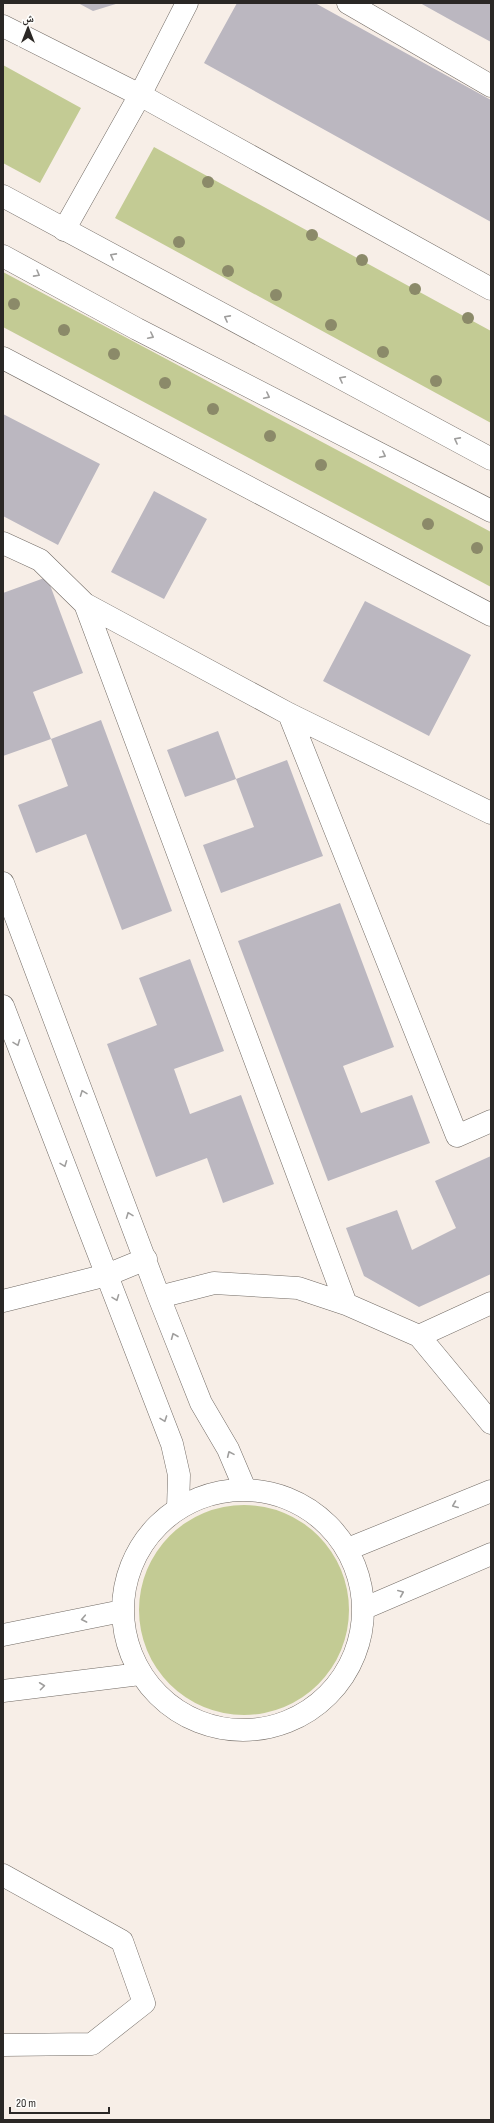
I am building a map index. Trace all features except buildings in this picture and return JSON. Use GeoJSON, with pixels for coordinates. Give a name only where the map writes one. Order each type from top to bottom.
{"type":"FeatureCollection","features":[{"type":"Feature","properties":{"kind":"street"},"geometry":{"type":"LineString","coordinates":[[64,230],[140,95],[187,3]]}},
{"type":"Feature","properties":{"kind":"street"},"geometry":{"type":"LineString","coordinates":[[348,3],[491,86]]}},
{"type":"Feature","properties":{"kind":"street"},"geometry":{"type":"LineString","coordinates":[[3,26],[140,95],[491,289]]}},
{"type":"Feature","properties":{"kind":"street"},"geometry":{"type":"LineString","coordinates":[[3,196],[491,459]]}},
{"type":"Feature","properties":{"kind":"street"},"geometry":{"type":"LineString","coordinates":[[3,256],[137,329],[491,511]]}},
{"type":"Feature","properties":{"kind":"street"},"geometry":{"type":"LineString","coordinates":[[3,358],[491,615]]}},
{"type":"Feature","properties":{"kind":"street"},"geometry":{"type":"LineString","coordinates":[[3,543],[40,560],[85,604],[289,714],[490,810]]}},
{"type":"Feature","properties":{"kind":"street"},"geometry":{"type":"LineString","coordinates":[[85,604],[346,1304]]}},
{"type":"Feature","properties":{"kind":"street"},"geometry":{"type":"LineString","coordinates":[[289,714],[457,1136],[491,1121]]}},
{"type":"Feature","properties":{"kind":"street"},"geometry":{"type":"LineString","coordinates":[[3,883],[146,1259],[159,1297],[201,1403],[228,1449],[245,1489]]}},
{"type":"Feature","properties":{"kind":"street"},"geometry":{"type":"LineString","coordinates":[[3,1006],[172,1444],[179,1475],[178,1508]]}},
{"type":"Feature","properties":{"kind":"street"},"geometry":{"type":"LineString","coordinates":[[3,1301],[107,1275],[146,1259]]}},
{"type":"Feature","properties":{"kind":"street"},"geometry":{"type":"LineString","coordinates":[[159,1297],[214,1283],[298,1288],[346,1304],[419,1336],[491,1423]]}},
{"type":"Feature","properties":{"kind":"street"},"geometry":{"type":"LineString","coordinates":[[419,1336],[491,1303]]}},
{"type":"Feature","properties":{"kind":"street"},"geometry":{"type":"LineString","coordinates":[[245,1489],[276,1494],[304,1506],[329,1525],[348,1549],[360,1577],[365,1608],[359,1647],[341,1682],[313,1709],[278,1726],[238,1731],[200,1723],[166,1703],[140,1674],[127,1644],[122,1612],[126,1581],[137,1553],[155,1528],[178,1508],[211,1494],[245,1489]]}},
{"type":"Feature","properties":{"kind":"street"},"geometry":{"type":"LineString","coordinates":[[348,1549],[491,1491]]}},
{"type":"Feature","properties":{"kind":"street"},"geometry":{"type":"LineString","coordinates":[[365,1608],[491,1554]]}},
{"type":"Feature","properties":{"kind":"street"},"geometry":{"type":"LineString","coordinates":[[3,1635],[122,1612]]}},
{"type":"Feature","properties":{"kind":"street"},"geometry":{"type":"LineString","coordinates":[[3,1691],[140,1674]]}},
{"type":"Feature","properties":{"kind":"street"},"geometry":{"type":"LineString","coordinates":[[3,1875],[122,1941],[144,2003],[92,2044],[3,2045]]}},
{"type":"Feature","properties":{"kind":"green space"},"geometry":{"type":"Polygon","coordinates":[[[3,65],[81,108],[40,183],[3,163],[3,65]]]}},
{"type":"Feature","properties":{"kind":"green space"},"geometry":{"type":"Polygon","coordinates":[[[154,147],[491,331],[491,423],[115,218],[154,147]]]}},
{"type":"Feature","properties":{"kind":"green space"},"geometry":{"type":"Polygon","coordinates":[[[3,272],[491,532],[491,587],[3,327],[3,272]]]}},
{"type":"Feature","properties":{"kind":"green space"},"geometry":{"type":"Polygon","coordinates":[[[234,1505],[254,1505],[275,1509],[294,1517],[311,1529],[325,1543],[337,1560],[345,1579],[349,1600],[349,1620],[345,1641],[337,1660],[325,1677],[311,1691],[294,1703],[275,1711],[254,1715],[234,1715],[213,1711],[194,1703],[177,1691],[163,1677],[151,1660],[143,1641],[139,1620],[139,1600],[143,1579],[151,1560],[163,1543],[177,1529],[194,1517],[213,1509],[234,1505]]]}}]}
